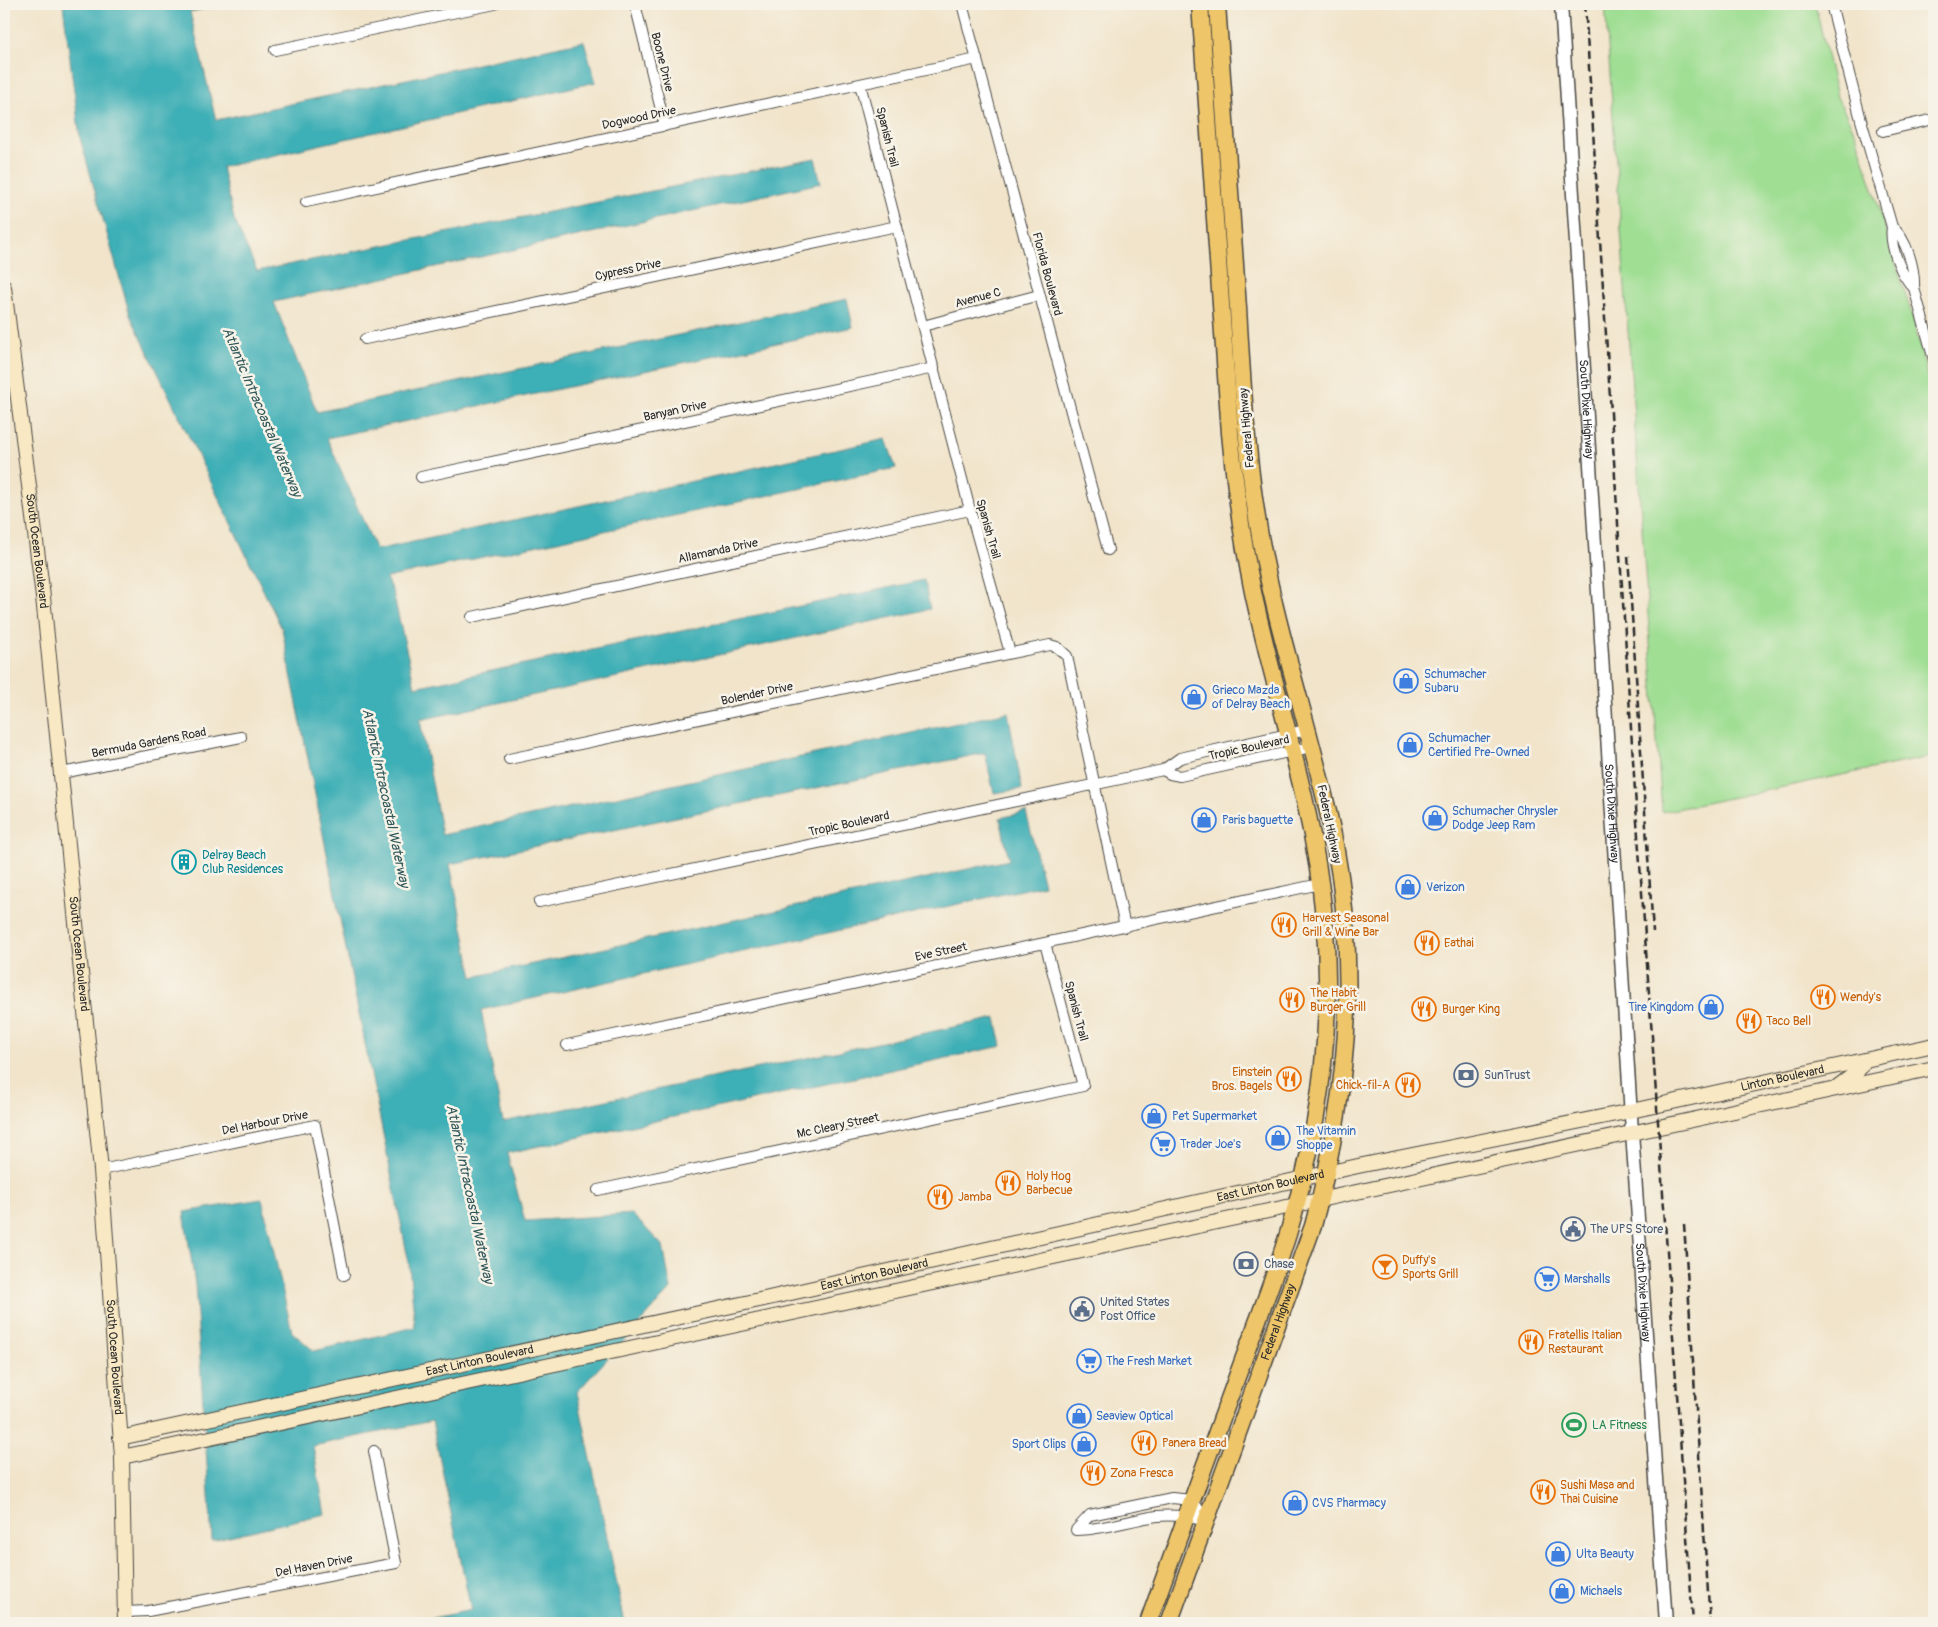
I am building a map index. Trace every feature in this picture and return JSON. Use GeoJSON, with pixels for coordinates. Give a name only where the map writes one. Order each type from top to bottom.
{"type":"FeatureCollection","features":[{"type":"Feature","properties":{"kind":"main road","name":"Federal Highway"},"geometry":{"type":"LineString","coordinates":[[1148,1623],[1288,1234],[1316,1110],[1325,1040],[1326,949],[1320,884],[1312,835],[1290,733],[1253,592],[1241,523],[1230,433],[1200,4]]}},
{"type":"Feature","properties":{"kind":"main road","name":"Federal Highway"},"geometry":{"type":"LineString","coordinates":[[1169,1623],[1304,1257],[1327,1174],[1339,1111],[1346,1044],[1348,950],[1335,847],[1311,747],[1278,626],[1260,538],[1246,433],[1217,4]]}},
{"type":"Feature","properties":{"kind":"main road","name":"South Ocean Boulevard"},"geometry":{"type":"LineString","coordinates":[[4,287],[42,583],[101,1170],[122,1457],[125,1618]]}},
{"type":"Feature","properties":{"kind":"main road"},"geometry":{"type":"LineString","coordinates":[[1241,523],[1260,538]]}},
{"type":"Feature","properties":{"kind":"main road","name":"Linton Boulevard"},"geometry":{"type":"LineString","coordinates":[[1631,1111],[1934,1046]]}},
{"type":"Feature","properties":{"kind":"main road"},"geometry":{"type":"LineString","coordinates":[[1861,1084],[1893,1054]]}},
{"type":"Feature","properties":{"kind":"main road"},"geometry":{"type":"LineString","coordinates":[[1832,1090],[1857,1072],[1865,1060]]}},
{"type":"Feature","properties":{"kind":"main road","name":"Linton Boulevard"},"geometry":{"type":"LineString","coordinates":[[1632,1132],[1934,1068]]}},
{"type":"Feature","properties":{"kind":"main road","name":"East Linton Boulevard"},"geometry":{"type":"LineString","coordinates":[[120,1438],[764,1299],[983,1248],[1631,1111]]}},
{"type":"Feature","properties":{"kind":"main road","name":"East Linton Boulevard"},"geometry":{"type":"LineString","coordinates":[[122,1457],[1632,1132]]}},
{"type":"Feature","properties":{"kind":"main road"},"geometry":{"type":"LineString","coordinates":[[1487,1163],[1502,1147],[1505,1137]]}},
{"type":"Feature","properties":{"kind":"main road"},"geometry":{"type":"LineString","coordinates":[[983,1248],[989,1270]]}},
{"type":"Feature","properties":{"kind":"street"},"geometry":{"type":"LineString","coordinates":[[275,50],[495,4]]}},
{"type":"Feature","properties":{"kind":"street","name":"Boone Drive"},"geometry":{"type":"LineString","coordinates":[[635,4],[665,126]]}},
{"type":"Feature","properties":{"kind":"street","name":"Florida Boulevard"},"geometry":{"type":"LineString","coordinates":[[962,4],[1108,550]]}},
{"type":"Feature","properties":{"kind":"street","name":"South Dixie Highway"},"geometry":{"type":"LineString","coordinates":[[1561,4],[1632,1132],[1666,1623]]}},
{"type":"Feature","properties":{"kind":"street"},"geometry":{"type":"LineString","coordinates":[[1831,4],[1860,120],[1892,227],[1899,233],[1907,251],[1915,278],[1914,288],[1934,360]]}},
{"type":"Feature","properties":{"kind":"street","name":"Dogwood Drive"},"geometry":{"type":"LineString","coordinates":[[306,202],[977,59]]}},
{"type":"Feature","properties":{"kind":"street","name":"Spanish Trail"},"geometry":{"type":"LineString","coordinates":[[860,84],[970,510],[1010,653]]}},
{"type":"Feature","properties":{"kind":"street"},"geometry":{"type":"LineString","coordinates":[[1883,131],[1934,119]]}},
{"type":"Feature","properties":{"kind":"street","name":"Cypress Drive"},"geometry":{"type":"LineString","coordinates":[[365,340],[897,226]]}},
{"type":"Feature","properties":{"kind":"street","name":"Avenue C"},"geometry":{"type":"LineString","coordinates":[[923,326],[1039,295]]}},
{"type":"Feature","properties":{"kind":"street","name":"Banyan Drive"},"geometry":{"type":"LineString","coordinates":[[421,478],[934,368]]}},
{"type":"Feature","properties":{"kind":"street","name":"Allamanda Drive"},"geometry":{"type":"LineString","coordinates":[[472,617],[970,510]]}},
{"type":"Feature","properties":{"kind":"street"},"geometry":{"type":"LineString","coordinates":[[1010,653],[1050,645],[1057,647],[1066,656],[1125,927]]}},
{"type":"Feature","properties":{"kind":"street","name":"Bolender Drive"},"geometry":{"type":"LineString","coordinates":[[509,759],[1010,653]]}},
{"type":"Feature","properties":{"kind":"street","name":"Tropic Boulevard"},"geometry":{"type":"LineString","coordinates":[[540,902],[1163,770],[1180,758],[1306,730]]}},
{"type":"Feature","properties":{"kind":"street","name":"Bermuda Gardens Road"},"geometry":{"type":"LineString","coordinates":[[62,773],[241,737]]}},
{"type":"Feature","properties":{"kind":"street","name":"Tropic Boulevard"},"geometry":{"type":"LineString","coordinates":[[1163,770],[1180,776],[1311,747]]}},
{"type":"Feature","properties":{"kind":"street","name":"Eve Street"},"geometry":{"type":"LineString","coordinates":[[567,1044],[1125,927],[1320,884]]}},
{"type":"Feature","properties":{"kind":"street","name":"Spanish Trail"},"geometry":{"type":"LineString","coordinates":[[1045,943],[1084,1086]]}},
{"type":"Feature","properties":{"kind":"street","name":"Mc Cleary Street"},"geometry":{"type":"LineString","coordinates":[[598,1190],[1084,1086]]}},
{"type":"Feature","properties":{"kind":"street","name":"Del Harbour Drive"},"geometry":{"type":"LineString","coordinates":[[101,1170],[316,1125],[344,1275]]}},
{"type":"Feature","properties":{"kind":"street","name":"Del Haven Drive"},"geometry":{"type":"LineString","coordinates":[[125,1618],[148,1611],[396,1563],[374,1450]]}},
{"type":"Feature","properties":{"kind":"street"},"geometry":{"type":"LineString","coordinates":[[1172,1498],[1192,1500],[1207,1521],[1186,1516],[1158,1516],[1091,1530],[1076,1530],[1090,1514],[1172,1498]]}},
{"type":"Feature","properties":{"kind":"green space"},"geometry":{"type":"Polygon","coordinates":[[[1605,4],[1815,4],[1837,97],[1856,134],[1914,322],[1934,404],[1934,756],[1662,812],[1605,4]]]}},
{"type":"Feature","properties":{"kind":"water","name":"Atlantic Intracoastal Waterway"},"geometry":{"type":"Polygon","coordinates":[[[63,4],[230,4],[190,12],[216,120],[584,41],[596,82],[222,167],[234,219],[257,271],[815,158],[821,183],[274,302],[317,412],[847,299],[853,327],[327,438],[376,550],[886,439],[896,468],[386,578],[393,593],[415,687],[924,580],[930,609],[420,720],[442,835],[1008,712],[1022,789],[994,793],[985,753],[450,864],[473,977],[1009,860],[1000,818],[1026,812],[1044,885],[481,1010],[503,1122],[996,1018],[1002,1046],[507,1153],[525,1221],[632,1214],[663,1246],[671,1289],[577,1392],[625,1623],[408,1623],[471,1610],[432,1421],[313,1446],[325,1514],[212,1540],[195,1284],[184,1212],[262,1199],[292,1332],[314,1351],[415,1327],[409,1264],[282,629],[130,315],[80,138],[63,4]]]}},
{"type":"Feature","properties":{"kind":"railway"},"geometry":{"type":"LineString","coordinates":[[1585,4],[1636,807],[1693,1623]]}},
{"type":"Feature","properties":{"kind":"railway"},"geometry":{"type":"LineString","coordinates":[[1628,556],[1653,932]]}},
{"type":"Feature","properties":{"kind":"railway"},"geometry":{"type":"LineString","coordinates":[[1684,1224],[1710,1623]]}},
{"type":"Feature","properties":{"kind":"place","name":"Schumacher Subaru"},"geometry":{"type":"Point","coordinates":[1406,681]}},
{"type":"Feature","properties":{"kind":"place","name":"Grieco Mazda of Delray Beach"},"geometry":{"type":"Point","coordinates":[1194,697]}},
{"type":"Feature","properties":{"kind":"place","name":"Schumacher Certified Pre-Owned"},"geometry":{"type":"Point","coordinates":[1410,745]}},
{"type":"Feature","properties":{"kind":"place","name":"Schumacher Chrysler Dodge Jeep Ram"},"geometry":{"type":"Point","coordinates":[1435,818]}},
{"type":"Feature","properties":{"kind":"place","name":"Paris baguette"},"geometry":{"type":"Point","coordinates":[1204,820]}},
{"type":"Feature","properties":{"kind":"place","name":"Delray Beach Club Residences"},"geometry":{"type":"Point","coordinates":[184,862]}},
{"type":"Feature","properties":{"kind":"place","name":"Verizon"},"geometry":{"type":"Point","coordinates":[1408,887]}},
{"type":"Feature","properties":{"kind":"place","name":"Harvest Seasonal Grill & Wine Bar"},"geometry":{"type":"Point","coordinates":[1284,925]}},
{"type":"Feature","properties":{"kind":"place","name":"Eathai"},"geometry":{"type":"Point","coordinates":[1427,943]}},
{"type":"Feature","properties":{"kind":"place","name":"Wendy's"},"geometry":{"type":"Point","coordinates":[1823,997]}},
{"type":"Feature","properties":{"kind":"place","name":"The Habit Burger Grill"},"geometry":{"type":"Point","coordinates":[1292,1000]}},
{"type":"Feature","properties":{"kind":"place","name":"Tire Kingdom"},"geometry":{"type":"Point","coordinates":[1711,1007]}},
{"type":"Feature","properties":{"kind":"place","name":"Burger King"},"geometry":{"type":"Point","coordinates":[1424,1009]}},
{"type":"Feature","properties":{"kind":"place","name":"Taco Bell"},"geometry":{"type":"Point","coordinates":[1749,1021]}},
{"type":"Feature","properties":{"kind":"place","name":"SunTrust"},"geometry":{"type":"Point","coordinates":[1466,1075]}},
{"type":"Feature","properties":{"kind":"place","name":"Einstein Bros. Bagels"},"geometry":{"type":"Point","coordinates":[1289,1079]}},
{"type":"Feature","properties":{"kind":"place","name":"Chick-fil-A"},"geometry":{"type":"Point","coordinates":[1408,1085]}},
{"type":"Feature","properties":{"kind":"place","name":"Pet Supermarket"},"geometry":{"type":"Point","coordinates":[1154,1116]}},
{"type":"Feature","properties":{"kind":"place","name":"The Vitamin Shoppe"},"geometry":{"type":"Point","coordinates":[1278,1138]}},
{"type":"Feature","properties":{"kind":"place","name":"Trader Joe's"},"geometry":{"type":"Point","coordinates":[1163,1144]}},
{"type":"Feature","properties":{"kind":"place","name":"Holy Hog Barbecue"},"geometry":{"type":"Point","coordinates":[1008,1183]}},
{"type":"Feature","properties":{"kind":"place","name":"Jamba"},"geometry":{"type":"Point","coordinates":[940,1197]}},
{"type":"Feature","properties":{"kind":"place","name":"The UPS Store"},"geometry":{"type":"Point","coordinates":[1573,1229]}},
{"type":"Feature","properties":{"kind":"place","name":"Chase"},"geometry":{"type":"Point","coordinates":[1246,1264]}},
{"type":"Feature","properties":{"kind":"place","name":"Duffy's Sports Grill"},"geometry":{"type":"Point","coordinates":[1385,1267]}},
{"type":"Feature","properties":{"kind":"place","name":"Marshalls"},"geometry":{"type":"Point","coordinates":[1547,1279]}},
{"type":"Feature","properties":{"kind":"place","name":"United States Post Office"},"geometry":{"type":"Point","coordinates":[1082,1309]}},
{"type":"Feature","properties":{"kind":"place","name":"Fratellis Italian Restaurant"},"geometry":{"type":"Point","coordinates":[1531,1342]}},
{"type":"Feature","properties":{"kind":"place","name":"The Fresh Market"},"geometry":{"type":"Point","coordinates":[1089,1361]}},
{"type":"Feature","properties":{"kind":"place","name":"Seaview Optical"},"geometry":{"type":"Point","coordinates":[1079,1416]}},
{"type":"Feature","properties":{"kind":"place","name":"LA Fitness"},"geometry":{"type":"Point","coordinates":[1574,1425]}},
{"type":"Feature","properties":{"kind":"place","name":"Panera Bread"},"geometry":{"type":"Point","coordinates":[1144,1443]}},
{"type":"Feature","properties":{"kind":"place","name":"Sport Clips"},"geometry":{"type":"Point","coordinates":[1084,1444]}},
{"type":"Feature","properties":{"kind":"place","name":"Zona Fresca"},"geometry":{"type":"Point","coordinates":[1093,1473]}},
{"type":"Feature","properties":{"kind":"place","name":"Sushi Masa and Thai Cuisine"},"geometry":{"type":"Point","coordinates":[1543,1492]}},
{"type":"Feature","properties":{"kind":"place","name":"CVS Pharmacy"},"geometry":{"type":"Point","coordinates":[1295,1503]}},
{"type":"Feature","properties":{"kind":"place","name":"Ulta Beauty"},"geometry":{"type":"Point","coordinates":[1558,1554]}},
{"type":"Feature","properties":{"kind":"place","name":"Michaels"},"geometry":{"type":"Point","coordinates":[1562,1591]}}]}
